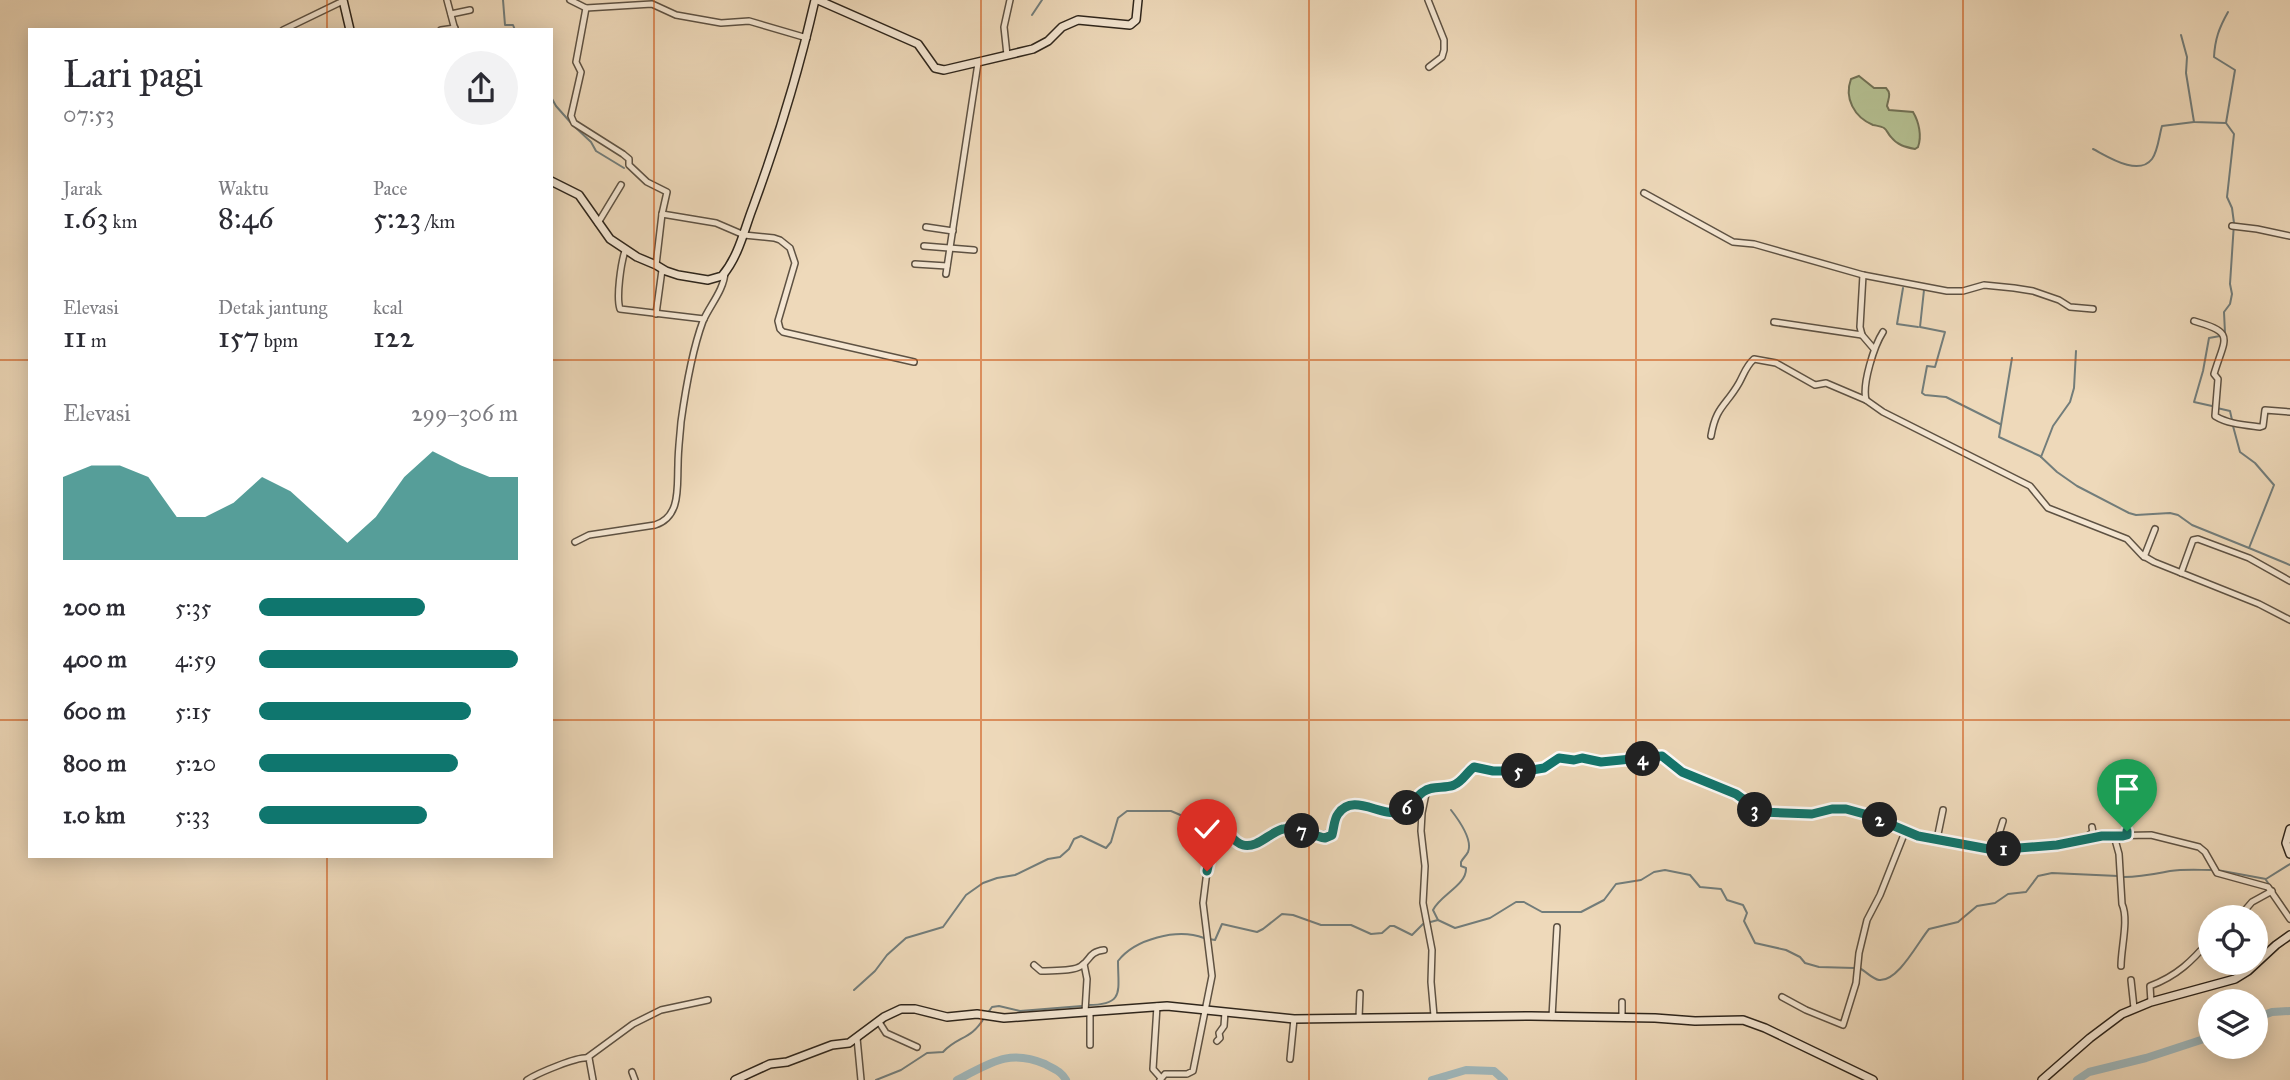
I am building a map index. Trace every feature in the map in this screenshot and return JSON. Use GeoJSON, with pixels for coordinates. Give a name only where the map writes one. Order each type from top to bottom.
{"type":"FeatureCollection","features":[{"type":"Feature","properties":{"kind":"street"},"geometry":{"type":"LineString","coordinates":[[447,0],[455,28]]}},
{"type":"Feature","properties":{"kind":"street"},"geometry":{"type":"LineString","coordinates":[[570,0],[586,8],[652,4],[676,15],[722,23],[749,21],[807,38]]}},
{"type":"Feature","properties":{"kind":"street"},"geometry":{"type":"LineString","coordinates":[[575,542],[589,535],[655,525],[667,519],[677,495],[681,421],[704,319],[723,284],[725,272],[744,235],[769,162],[817,0],[918,44],[937,69],[950,70],[1043,44],[1062,27],[1078,20],[1130,25],[1136,20],[1138,0]]}},
{"type":"Feature","properties":{"kind":"street"},"geometry":{"type":"LineString","coordinates":[[1007,55],[1004,27],[1010,0]]}},
{"type":"Feature","properties":{"kind":"street"},"geometry":{"type":"LineString","coordinates":[[1428,0],[1444,45],[1443,55],[1429,67]]}},
{"type":"Feature","properties":{"kind":"street"},"geometry":{"type":"LineString","coordinates":[[287,28],[343,1],[349,28]]}},
{"type":"Feature","properties":{"kind":"street"},"geometry":{"type":"LineString","coordinates":[[586,8],[576,63],[580,78],[572,120],[587,133],[623,153],[629,159],[629,165],[641,176],[667,192],[656,314]]}},
{"type":"Feature","properties":{"kind":"street"},"geometry":{"type":"LineString","coordinates":[[451,14],[470,10]]}},
{"type":"Feature","properties":{"kind":"street"},"geometry":{"type":"LineString","coordinates":[[946,274],[978,63]]}},
{"type":"Feature","properties":{"kind":"street"},"geometry":{"type":"LineString","coordinates":[[553,182],[579,195],[613,242],[625,251],[678,275],[708,280],[718,278],[725,272]]}},
{"type":"Feature","properties":{"kind":"street"},"geometry":{"type":"LineString","coordinates":[[598,223],[621,186]]}},
{"type":"Feature","properties":{"kind":"street"},"geometry":{"type":"LineString","coordinates":[[1644,193],[1733,242],[1754,244],[1863,275],[1947,291],[1963,291],[1984,285],[2014,288],[2033,291],[2070,307],[2093,309]]}},
{"type":"Feature","properties":{"kind":"street"},"geometry":{"type":"LineString","coordinates":[[663,214],[716,223],[744,235],[780,240],[790,248],[794,256],[794,270],[778,321],[783,332],[914,362]]}},
{"type":"Feature","properties":{"kind":"street"},"geometry":{"type":"LineString","coordinates":[[2232,226],[2290,236]]}},
{"type":"Feature","properties":{"kind":"street"},"geometry":{"type":"LineString","coordinates":[[926,227],[953,231]]}},
{"type":"Feature","properties":{"kind":"street"},"geometry":{"type":"LineString","coordinates":[[924,246],[974,250]]}},
{"type":"Feature","properties":{"kind":"street"},"geometry":{"type":"LineString","coordinates":[[625,251],[620,267],[621,309],[704,319]]}},
{"type":"Feature","properties":{"kind":"street"},"geometry":{"type":"LineString","coordinates":[[915,264],[947,266]]}},
{"type":"Feature","properties":{"kind":"street"},"geometry":{"type":"LineString","coordinates":[[1863,275],[1860,327],[1862,335],[1874,349]]}},
{"type":"Feature","properties":{"kind":"street"},"geometry":{"type":"LineString","coordinates":[[2194,320],[2218,328],[2224,335],[2214,374],[2218,379],[2215,416],[2231,423],[2260,427],[2263,426],[2265,410],[2290,412]]}},
{"type":"Feature","properties":{"kind":"street"},"geometry":{"type":"LineString","coordinates":[[1774,322],[1862,335]]}},
{"type":"Feature","properties":{"kind":"street"},"geometry":{"type":"LineString","coordinates":[[1866,400],[1864,393],[1874,349],[1883,332]]}},
{"type":"Feature","properties":{"kind":"street"},"geometry":{"type":"LineString","coordinates":[[1711,436],[1718,411],[1754,359],[1776,363],[1815,385],[1826,383],[1866,400],[1907,425],[2030,486],[2048,508],[2127,539],[2144,557],[2259,604],[2290,620]]}},
{"type":"Feature","properties":{"kind":"street"},"geometry":{"type":"LineString","coordinates":[[2144,557],[2155,529]]}},
{"type":"Feature","properties":{"kind":"street"},"geometry":{"type":"LineString","coordinates":[[2181,573],[2193,540],[2198,539],[2249,558],[2290,581]]}},
{"type":"Feature","properties":{"kind":"street"},"geometry":{"type":"LineString","coordinates":[[1157,1006],[1153,1069],[1161,1079],[1167,1074],[1193,1072],[1212,973],[1203,903],[1216,826],[1220,825],[1243,845],[1253,844],[1287,828],[1325,838],[1332,835],[1336,816],[1346,808],[1366,806],[1385,812],[1398,812],[1411,805],[1427,789],[1456,784],[1476,766],[1493,771],[1526,771],[1544,768],[1559,758],[1582,758],[1601,762],[1659,756],[1685,774],[1746,798],[1757,811],[1806,812],[1840,808],[1862,810],[1910,832],[1998,848],[2060,842],[2102,834],[2165,835],[2199,847],[2209,857],[2217,873],[2263,884],[2272,891],[2290,919]]}},
{"type":"Feature","properties":{"kind":"street"},"geometry":{"type":"LineString","coordinates":[[1427,789],[1421,831],[1425,866],[1423,903],[1432,950],[1434,1016]]}},
{"type":"Feature","properties":{"kind":"street"},"geometry":{"type":"LineString","coordinates":[[1937,838],[1943,810]]}},
{"type":"Feature","properties":{"kind":"street"},"geometry":{"type":"LineString","coordinates":[[1998,848],[2003,821]]}},
{"type":"Feature","properties":{"kind":"street"},"geometry":{"type":"LineString","coordinates":[[2090,837],[2093,833],[2092,827]]}},
{"type":"Feature","properties":{"kind":"street"},"geometry":{"type":"LineString","coordinates":[[2290,829],[2286,843],[2290,854]]}},
{"type":"Feature","properties":{"kind":"street"},"geometry":{"type":"LineString","coordinates":[[1782,997],[1843,1025],[1856,983],[1865,926],[1910,832]]}},
{"type":"Feature","properties":{"kind":"street"},"geometry":{"type":"LineString","coordinates":[[2114,836],[2119,854],[2122,904],[2126,912],[2121,966]]}},
{"type":"Feature","properties":{"kind":"street"},"geometry":{"type":"LineString","coordinates":[[2249,905],[2272,891]]}},
{"type":"Feature","properties":{"kind":"street"},"geometry":{"type":"LineString","coordinates":[[1552,1017],[1557,927]]}},
{"type":"Feature","properties":{"kind":"street"},"geometry":{"type":"LineString","coordinates":[[2042,1080],[2099,1031],[2134,1008],[2235,979],[2290,935]]}},
{"type":"Feature","properties":{"kind":"street"},"geometry":{"type":"LineString","coordinates":[[1034,965],[1041,971],[1075,968],[1084,964],[1092,953],[1104,950]]}},
{"type":"Feature","properties":{"kind":"street"},"geometry":{"type":"LineString","coordinates":[[2151,1002],[2150,986],[2160,983],[2187,965],[2198,953]]}},
{"type":"Feature","properties":{"kind":"street"},"geometry":{"type":"LineString","coordinates":[[1084,964],[1090,1045]]}},
{"type":"Feature","properties":{"kind":"street"},"geometry":{"type":"LineString","coordinates":[[2131,980],[2134,1008]]}},
{"type":"Feature","properties":{"kind":"street"},"geometry":{"type":"LineString","coordinates":[[1359,1018],[1360,993]]}},
{"type":"Feature","properties":{"kind":"street"},"geometry":{"type":"LineString","coordinates":[[527,1080],[578,1057],[588,1057],[633,1024],[661,1010],[708,1000]]}},
{"type":"Feature","properties":{"kind":"street"},"geometry":{"type":"LineString","coordinates":[[1622,1002],[1622,1018]]}},
{"type":"Feature","properties":{"kind":"street"},"geometry":{"type":"LineString","coordinates":[[735,1080],[770,1064],[787,1062],[832,1045],[847,1043],[892,1013],[905,1009],[947,1017],[977,1014],[1001,1018],[1157,1006],[1294,1019],[1434,1016],[1745,1020],[1873,1080]]}},
{"type":"Feature","properties":{"kind":"street"},"geometry":{"type":"LineString","coordinates":[[1217,1041],[1224,1026],[1225,1012]]}},
{"type":"Feature","properties":{"kind":"street"},"geometry":{"type":"LineString","coordinates":[[1290,1059],[1294,1019]]}},
{"type":"Feature","properties":{"kind":"street"},"geometry":{"type":"LineString","coordinates":[[879,1022],[886,1033],[917,1047]]}},
{"type":"Feature","properties":{"kind":"street"},"geometry":{"type":"LineString","coordinates":[[857,1038],[861,1080]]}},
{"type":"Feature","properties":{"kind":"street"},"geometry":{"type":"LineString","coordinates":[[588,1057],[593,1080]]}},
{"type":"Feature","properties":{"kind":"street"},"geometry":{"type":"LineString","coordinates":[[632,1072],[635,1080]]}},
{"type":"Feature","properties":{"kind":"green space"},"geometry":{"type":"Polygon","coordinates":[[[1859,76],[1874,88],[1888,90],[1889,110],[1913,112],[1919,129],[1918,147],[1915,149],[1899,144],[1884,128],[1866,122],[1856,112],[1850,100],[1849,86],[1851,79],[1859,76]]]}},
{"type":"Feature","properties":{"kind":"waterway"},"geometry":{"type":"LineString","coordinates":[[503,0],[505,25],[513,25],[514,28]]}},
{"type":"Feature","properties":{"kind":"waterway"},"geometry":{"type":"LineString","coordinates":[[1032,15],[1042,0]]}},
{"type":"Feature","properties":{"kind":"waterway"},"geometry":{"type":"LineString","coordinates":[[2225,333],[2224,312],[2230,304],[2232,294],[2230,284],[2234,223],[2227,197],[2234,134],[2226,123],[2235,70],[2214,57],[2218,34],[2228,12]]}},
{"type":"Feature","properties":{"kind":"waterway"},"geometry":{"type":"LineString","coordinates":[[2181,35],[2187,57],[2186,73],[2194,122],[2226,123]]}},
{"type":"Feature","properties":{"kind":"waterway"},"geometry":{"type":"LineString","coordinates":[[553,101],[571,123]]}},
{"type":"Feature","properties":{"kind":"waterway"},"geometry":{"type":"LineString","coordinates":[[2093,149],[2122,163],[2139,166],[2146,164],[2154,156],[2162,126],[2194,122]]}},
{"type":"Feature","properties":{"kind":"waterway"},"geometry":{"type":"LineString","coordinates":[[575,127],[591,142],[596,151],[624,168]]}},
{"type":"Feature","properties":{"kind":"waterway"},"geometry":{"type":"LineString","coordinates":[[1903,288],[1897,324],[1918,327]]}},
{"type":"Feature","properties":{"kind":"waterway"},"geometry":{"type":"LineString","coordinates":[[1924,290],[1920,327],[1945,332],[1935,367],[1927,366],[1922,393],[1946,397],[2000,424]]}},
{"type":"Feature","properties":{"kind":"waterway"},"geometry":{"type":"LineString","coordinates":[[2212,406],[2194,402],[2209,338],[2220,336]]}},
{"type":"Feature","properties":{"kind":"waterway"},"geometry":{"type":"LineString","coordinates":[[2041,457],[2053,426],[2070,402],[2074,388],[2076,351]]}},
{"type":"Feature","properties":{"kind":"waterway"},"geometry":{"type":"LineString","coordinates":[[2012,358],[1999,437],[2040,456],[2077,486],[2129,513],[2178,515],[2192,525],[2249,548]]}},
{"type":"Feature","properties":{"kind":"waterway"},"geometry":{"type":"LineString","coordinates":[[2217,408],[2230,411],[2232,420]]}},
{"type":"Feature","properties":{"kind":"waterway"},"geometry":{"type":"LineString","coordinates":[[2233,426],[2240,452],[2255,463],[2274,485],[2249,548],[2290,565]]}},
{"type":"Feature","properties":{"kind":"waterway"},"geometry":{"type":"LineString","coordinates":[[1599,759],[1659,752],[1700,776],[1731,789]]}},
{"type":"Feature","properties":{"kind":"waterway"},"geometry":{"type":"LineString","coordinates":[[1537,767],[1557,754],[1580,756]]}},
{"type":"Feature","properties":{"kind":"waterway"},"geometry":{"type":"LineString","coordinates":[[1306,829],[1320,832],[1327,830],[1335,810],[1350,802],[1371,802],[1395,808],[1402,806],[1411,800],[1420,788],[1449,783],[1472,762],[1532,768]]}},
{"type":"Feature","properties":{"kind":"waterway"},"geometry":{"type":"LineString","coordinates":[[1755,806],[1764,810],[1787,810]]}},
{"type":"Feature","properties":{"kind":"waterway"},"geometry":{"type":"LineString","coordinates":[[1845,806],[1876,815],[1905,828]]}},
{"type":"Feature","properties":{"kind":"waterway"},"geometry":{"type":"LineString","coordinates":[[1807,811],[1832,807]]}},
{"type":"Feature","properties":{"kind":"waterway"},"geometry":{"type":"LineString","coordinates":[[1209,939],[1215,940],[1222,924],[1257,932],[1282,914],[1321,925],[1351,925],[1371,934],[1382,933],[1394,926],[1412,935],[1423,924],[1438,920],[1433,910],[1465,874],[1466,868],[1461,866],[1461,862],[1468,852],[1468,842],[1451,810]]}},
{"type":"Feature","properties":{"kind":"waterway"},"geometry":{"type":"LineString","coordinates":[[854,990],[906,938],[943,927],[966,895],[983,883],[1015,875],[1048,859],[1060,857],[1069,849],[1074,839],[1081,836],[1106,848],[1111,842],[1118,818],[1127,811],[1171,811],[1192,820],[1217,820],[1242,840],[1252,840]]}},
{"type":"Feature","properties":{"kind":"waterway"},"geometry":{"type":"LineString","coordinates":[[1917,833],[1935,836]]}},
{"type":"Feature","properties":{"kind":"waterway"},"geometry":{"type":"LineString","coordinates":[[1941,837],[1966,842]]}},
{"type":"Feature","properties":{"kind":"waterway"},"geometry":{"type":"LineString","coordinates":[[2169,837],[2200,846]]}},
{"type":"Feature","properties":{"kind":"waterway"},"geometry":{"type":"LineString","coordinates":[[1982,845],[2001,847]]}},
{"type":"Feature","properties":{"kind":"waterway"},"geometry":{"type":"LineString","coordinates":[[2217,870],[2266,879],[2290,864]]}},
{"type":"Feature","properties":{"kind":"waterway"},"geometry":{"type":"LineString","coordinates":[[1438,920],[1455,928],[1490,918],[1516,902],[1524,902],[1542,912],[1581,912],[1604,900],[1616,884],[1641,880],[1654,872],[1665,870],[1690,875],[1700,887],[1721,889],[1727,900],[1743,905],[1747,913],[1744,921],[1755,943],[1786,950],[1800,957],[1805,963],[1819,967],[1854,968]]}},
{"type":"Feature","properties":{"kind":"waterway"},"geometry":{"type":"LineString","coordinates":[[2124,877],[2175,870],[2212,870]]}},
{"type":"Feature","properties":{"kind":"waterway"},"geometry":{"type":"LineString","coordinates":[[1859,968],[1876,979],[1886,979],[1907,960],[1929,929],[1958,922],[1977,906],[1995,903],[2008,894],[2026,892],[2038,876],[2052,873],[2118,876]]}},
{"type":"Feature","properties":{"kind":"waterway"},"geometry":{"type":"LineString","coordinates":[[2266,880],[2283,904]]}},
{"type":"Feature","properties":{"kind":"waterway"},"geometry":{"type":"LineString","coordinates":[[1088,1005],[1114,999],[1118,988],[1118,961],[1135,947],[1169,935],[1182,934],[1204,938]]}},
{"type":"Feature","properties":{"kind":"waterway"},"geometry":{"type":"LineString","coordinates":[[987,1014],[992,1007],[999,1006],[1020,1011],[1082,1006]]}},
{"type":"Feature","properties":{"kind":"waterway"},"geometry":{"type":"LineString","coordinates":[[2268,1014],[2290,1011]]}},
{"type":"Feature","properties":{"kind":"waterway"},"geometry":{"type":"LineString","coordinates":[[876,1080],[901,1070],[927,1053],[943,1052],[974,1030],[984,1018]]}},
{"type":"Feature","properties":{"kind":"waterway"},"geometry":{"type":"LineString","coordinates":[[2077,1080],[2089,1072],[2146,1058],[2198,1041]]}},
{"type":"Feature","properties":{"kind":"waterway"},"geometry":{"type":"LineString","coordinates":[[957,1080],[989,1064],[1009,1058],[1032,1059],[1045,1064],[1060,1072],[1066,1080]]}},
{"type":"Feature","properties":{"kind":"waterway"},"geometry":{"type":"LineString","coordinates":[[1432,1080],[1466,1070],[1494,1071],[1504,1080]]}},
{"type":"Feature","properties":{"kind":"route"},"geometry":{"type":"LineString","coordinates":[[1207,871],[1217,825],[1227,830],[1243,845],[1253,844],[1287,828],[1325,838],[1332,835],[1336,816],[1346,808],[1359,805],[1393,813],[1411,805],[1419,795],[1431,788],[1456,784],[1476,766],[1493,771],[1532,771],[1544,768],[1559,758],[1582,758],[1601,762],[1662,756],[1689,776],[1736,794],[1758,812],[1812,814],[1840,808],[1868,815],[1918,836],[1994,850],[2057,845],[2102,836],[2123,836],[2127,835],[2127,831]]}}]}
